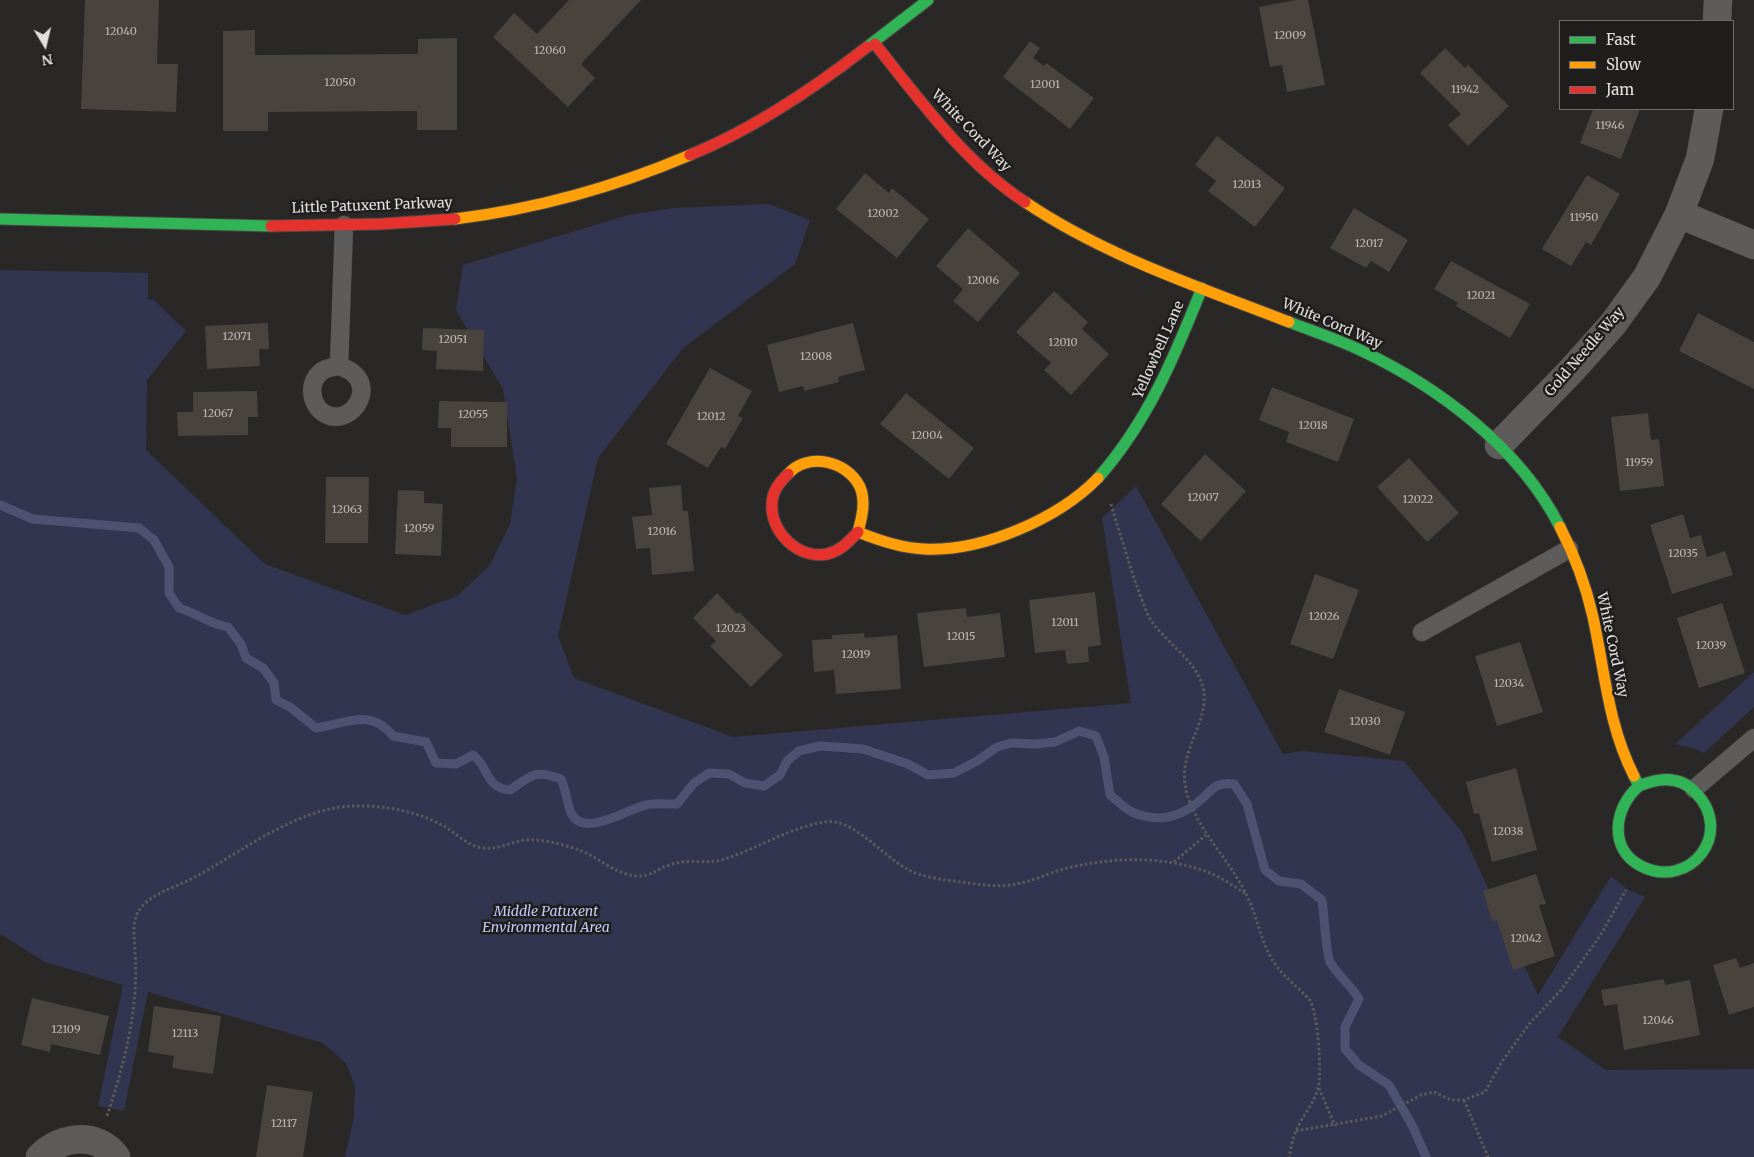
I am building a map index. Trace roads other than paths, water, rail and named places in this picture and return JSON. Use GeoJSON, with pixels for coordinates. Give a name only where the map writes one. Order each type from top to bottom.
{"type":"FeatureCollection","features":[{"type":"Feature","properties":{"kind":"street","name":"Little Patuxent Parkway"},"geometry":{"type":"LineString","coordinates":[[0,219],[344,225],[437,221],[519,208],[589,190],[655,170],[728,138],[808,92],[875,44],[928,0]]}},
{"type":"Feature","properties":{"kind":"street"},"geometry":{"type":"LineString","coordinates":[[1717,20],[1718,0]]}},
{"type":"Feature","properties":{"kind":"street","name":"White Cord Way"},"geometry":{"type":"LineString","coordinates":[[875,44],[953,138],[996,180],[1039,212],[1094,243],[1202,288],[1368,353],[1448,401],[1499,445],[1534,486],[1557,522],[1569,549],[1589,601],[1614,727],[1626,761],[1639,786]]}},
{"type":"Feature","properties":{"kind":"street","name":"Gold Needle Way"},"geometry":{"type":"LineString","coordinates":[[1499,445],[1572,371],[1613,324],[1646,276],[1679,214],[1700,159],[1708,110]]}},
{"type":"Feature","properties":{"kind":"street"},"geometry":{"type":"LineString","coordinates":[[1679,214],[1754,244]]}},
{"type":"Feature","properties":{"kind":"street","name":"Yellowbell Lane"},"geometry":{"type":"LineString","coordinates":[[858,532],[881,542],[910,550],[948,548],[982,541],[1032,524],[1066,504],[1102,475],[1136,432],[1160,391],[1202,288]]}},
{"type":"Feature","properties":{"kind":"street"},"geometry":{"type":"LineString","coordinates":[[809,461],[822,461],[838,465],[851,474],[859,485],[865,501],[864,514],[858,532],[844,546],[830,553],[815,554],[795,548],[782,538],[774,526],[771,507],[774,488],[782,476],[809,461]]}},
{"type":"Feature","properties":{"kind":"street"},"geometry":{"type":"LineString","coordinates":[[1668,778],[1684,782],[1694,789],[1701,794],[1711,811],[1713,828],[1708,847],[1692,865],[1675,872],[1657,872],[1640,866],[1627,854],[1618,832],[1619,814],[1625,800],[1639,786],[1656,779],[1668,778]]}},
{"type":"Feature","properties":{"kind":"street"},"geometry":{"type":"LineString","coordinates":[[40,1157],[48,1148],[63,1141],[82,1138],[107,1150]]}},
{"type":"Feature","properties":{"kind":"lane"},"geometry":{"type":"LineString","coordinates":[[339,366],[344,225]]}},
{"type":"Feature","properties":{"kind":"lane"},"geometry":{"type":"LineString","coordinates":[[1422,632],[1569,549]]}},
{"type":"Feature","properties":{"kind":"lane"},"geometry":{"type":"LineString","coordinates":[[1694,789],[1754,738]]}},
{"type":"Feature","properties":{"kind":"waterway"},"geometry":{"type":"LineString","coordinates":[[0,505],[33,519],[139,528],[154,540],[169,567],[169,593],[179,608],[228,627],[241,644],[246,658],[263,668],[274,683],[276,700],[290,707],[316,728],[347,721],[366,720],[375,722],[384,727],[393,736],[426,742],[436,763],[456,764],[473,755],[491,781],[502,788],[510,790],[534,775],[545,774],[561,779],[571,813],[577,820],[586,823],[606,820],[646,805],[677,804],[694,783],[709,773],[729,774],[745,783],[764,786],[780,775],[787,761],[799,751],[820,746],[863,749],[908,764],[928,775],[954,773],[977,761],[997,747],[1011,743],[1036,744],[1055,742],[1079,731],[1096,736],[1104,757],[1110,795],[1132,812],[1152,818],[1179,814],[1196,804],[1217,786],[1234,784],[1247,804],[1265,870],[1279,881],[1301,884],[1322,900],[1327,951],[1330,962],[1359,999],[1345,1027],[1345,1049],[1359,1065],[1389,1085],[1413,1127],[1426,1157]]}},
{"type":"Feature","properties":{"kind":"park label","name":"Middle Patuxent Environmental Area"},"geometry":{"type":"Point","coordinates":[546,920]}}]}
